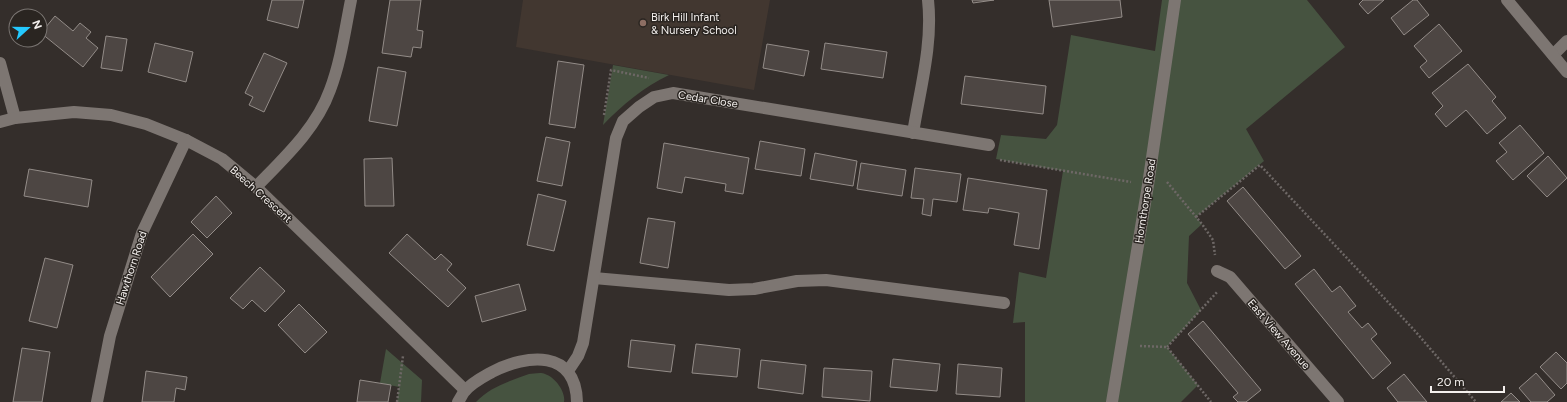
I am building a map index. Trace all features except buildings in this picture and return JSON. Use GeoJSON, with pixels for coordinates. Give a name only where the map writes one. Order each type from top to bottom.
{"type":"FeatureCollection","features":[{"type":"Feature","properties":{"kind":"street"},"geometry":{"type":"LineString","coordinates":[[256,187],[295,148],[316,118],[330,91],[340,56],[351,0]]}},
{"type":"Feature","properties":{"kind":"street"},"geometry":{"type":"LineString","coordinates":[[913,133],[929,42],[930,21],[928,0]]}},
{"type":"Feature","properties":{"kind":"street","name":"Hornthorpe Road"},"geometry":{"type":"LineString","coordinates":[[1112,402],[1148,185],[1175,0]]}},
{"type":"Feature","properties":{"kind":"street"},"geometry":{"type":"LineString","coordinates":[[1507,0],[1567,72]]}},
{"type":"Feature","properties":{"kind":"street"},"geometry":{"type":"LineString","coordinates":[[1553,55],[1567,41]]}},
{"type":"Feature","properties":{"kind":"street"},"geometry":{"type":"LineString","coordinates":[[0,63],[15,118]]}},
{"type":"Feature","properties":{"kind":"street","name":"Cedar Close"},"geometry":{"type":"LineString","coordinates":[[568,371],[578,356],[583,343],[616,138],[623,121],[654,97],[673,93],[989,145]]}},
{"type":"Feature","properties":{"kind":"street","name":"Beech Crescent"},"geometry":{"type":"LineString","coordinates":[[0,122],[15,118],[74,112],[111,115],[146,124],[186,140],[222,159],[256,187],[465,390]]}},
{"type":"Feature","properties":{"kind":"street","name":"Hawthorn Road"},"geometry":{"type":"LineString","coordinates":[[97,402],[110,336],[142,233],[186,140]]}},
{"type":"Feature","properties":{"kind":"street","name":"East View Avenue"},"geometry":{"type":"LineString","coordinates":[[1216,271],[1230,277],[1338,402]]}},
{"type":"Feature","properties":{"kind":"street"},"geometry":{"type":"LineString","coordinates":[[594,278],[729,290],[754,288],[797,281],[826,280],[1004,303]]}},
{"type":"Feature","properties":{"kind":"street"},"geometry":{"type":"LineString","coordinates":[[458,402],[465,390],[484,376],[507,364],[525,360],[544,359],[554,362],[568,371],[575,382],[577,402]]}},
{"type":"Feature","properties":{"kind":"path"},"geometry":{"type":"LineString","coordinates":[[989,145],[996,159],[1148,185]]}},
{"type":"Feature","properties":{"kind":"path"},"geometry":{"type":"LineString","coordinates":[[1151,163],[1213,240],[1216,271]]}},
{"type":"Feature","properties":{"kind":"path"},"geometry":{"type":"LineString","coordinates":[[1196,217],[1260,165],[1415,331],[1476,402]]}},
{"type":"Feature","properties":{"kind":"path"},"geometry":{"type":"LineString","coordinates":[[1167,347],[1230,277]]}},
{"type":"Feature","properties":{"kind":"path"},"geometry":{"type":"LineString","coordinates":[[397,402],[406,333]]}},
{"type":"Feature","properties":{"kind":"path"},"geometry":{"type":"LineString","coordinates":[[1122,345],[1167,347],[1211,402]]}},
{"type":"Feature","properties":{"kind":"shaded area","name":"Birk Hill Infant & Nursery School"},"geometry":{"type":"Polygon","coordinates":[[[523,0],[770,0],[754,90],[516,47],[523,0]]]}},
{"type":"Feature","properties":{"kind":"green space"},"geometry":{"type":"Polygon","coordinates":[[[1162,0],[1307,0],[1345,47],[1246,129],[1264,161],[1196,217],[1202,224],[1189,236],[1187,283],[1201,310],[1167,347],[1198,385],[1181,402],[1025,402],[1025,322],[1013,323],[1019,272],[1046,278],[1063,171],[996,159],[1001,135],[1046,139],[1057,125],[1071,35],[1155,51],[1162,0]]]}},
{"type":"Feature","properties":{"kind":"green space"},"geometry":{"type":"Polygon","coordinates":[[[613,65],[669,75],[634,97],[603,125],[613,65]]]}},
{"type":"Feature","properties":{"kind":"green space"},"geometry":{"type":"Polygon","coordinates":[[[386,349],[422,380],[421,402],[397,402],[399,387],[380,383],[386,349]]]}},
{"type":"Feature","properties":{"kind":"green space"},"geometry":{"type":"Polygon","coordinates":[[[543,373],[552,378],[562,390],[564,402],[476,402],[494,388],[529,374],[543,373]]]}},
{"type":"Feature","properties":{"kind":"place","name":"Birk Hill Infant & Nursery School"},"geometry":{"type":"Point","coordinates":[643,23]}}]}
